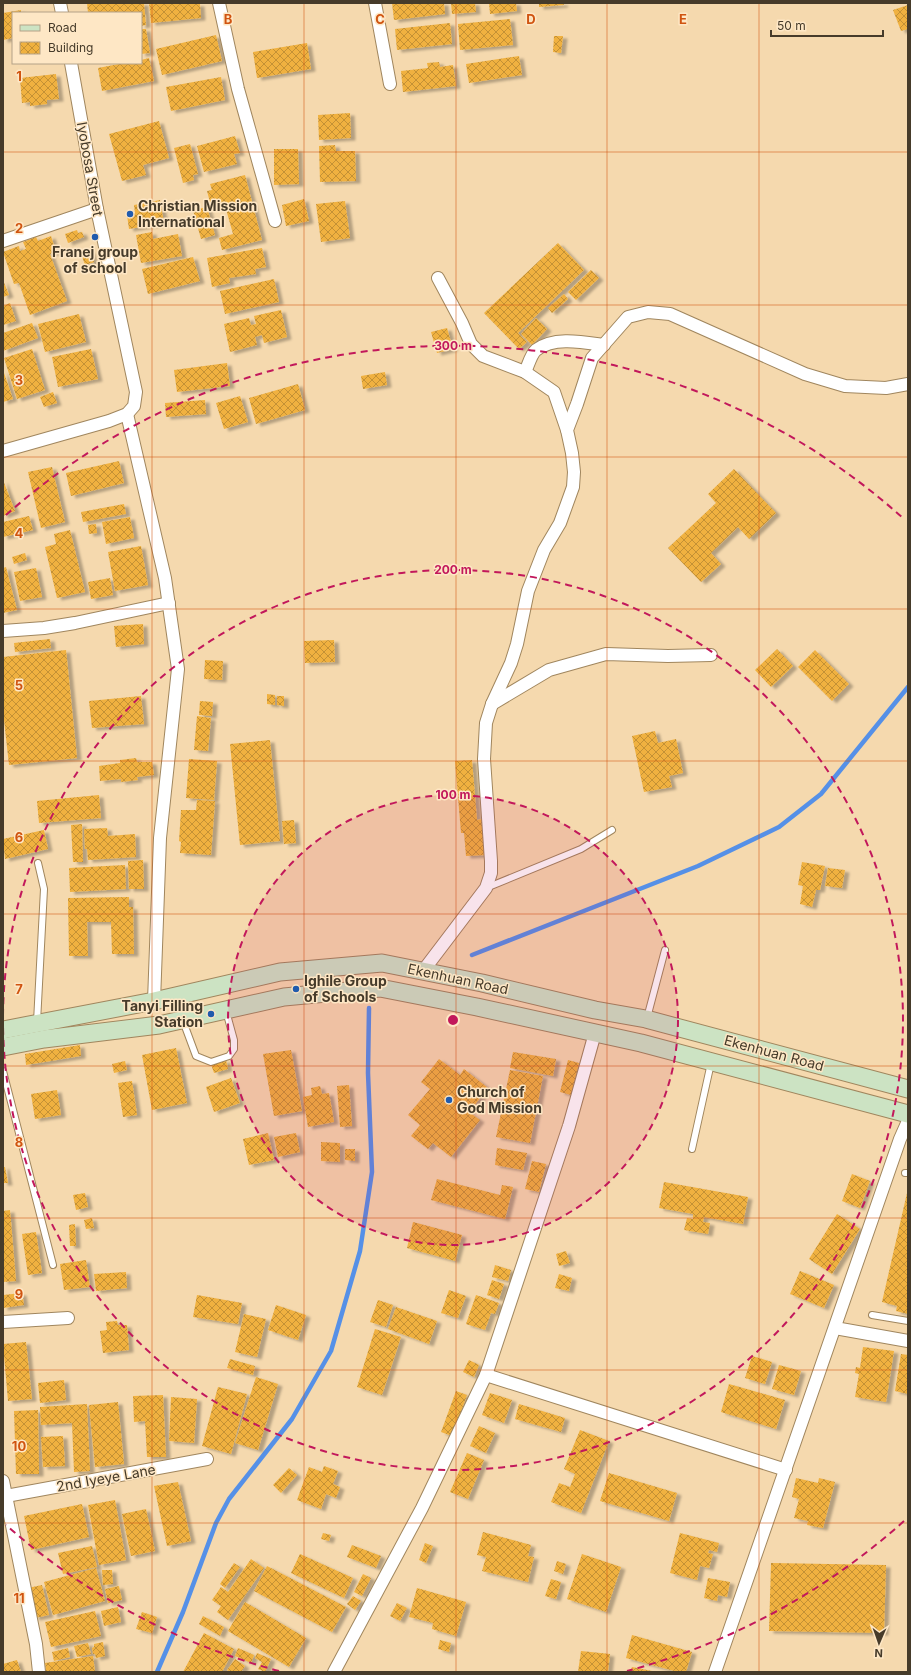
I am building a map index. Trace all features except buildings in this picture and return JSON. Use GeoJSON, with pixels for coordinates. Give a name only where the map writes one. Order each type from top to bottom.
{"type":"FeatureCollection","features":[{"type":"Feature","properties":{"kind":"main road","name":"Ekenhuan Road"},"geometry":{"type":"LineString","coordinates":[[3,1030],[37,1022],[154,1001],[280,972],[382,963],[482,983],[595,1010],[646,1020],[908,1089]]}},
{"type":"Feature","properties":{"kind":"main road","name":"Ekenhuan Road"},"geometry":{"type":"LineString","coordinates":[[3,1047],[44,1039],[159,1025],[284,997],[380,988],[596,1033],[712,1061],[908,1114]]}},
{"type":"Feature","properties":{"kind":"street"},"geometry":{"type":"LineString","coordinates":[[219,3],[238,90],[275,221]]}},
{"type":"Feature","properties":{"kind":"street"},"geometry":{"type":"LineString","coordinates":[[375,3],[390,84]]}},
{"type":"Feature","properties":{"kind":"street","name":"Iyobosa Street"},"geometry":{"type":"LineString","coordinates":[[71,64],[97,209],[136,392],[134,406],[127,414]]}},
{"type":"Feature","properties":{"kind":"street"},"geometry":{"type":"LineString","coordinates":[[3,241],[97,209]]}},
{"type":"Feature","properties":{"kind":"street"},"geometry":{"type":"LineString","coordinates":[[423,971],[486,888],[492,861],[484,759],[486,723],[492,704],[511,663],[517,644],[528,591],[544,550],[560,523],[574,487],[572,453],[567,430],[554,392],[525,372],[483,356],[471,344],[462,323],[438,278]]}},
{"type":"Feature","properties":{"kind":"street"},"geometry":{"type":"LineString","coordinates":[[567,430],[592,358],[628,317],[648,312],[670,314],[805,374],[845,386],[886,388],[908,384]]}},
{"type":"Feature","properties":{"kind":"street"},"geometry":{"type":"LineString","coordinates":[[525,372],[536,350],[553,342],[604,344]]}},
{"type":"Feature","properties":{"kind":"street"},"geometry":{"type":"LineString","coordinates":[[3,451],[109,421],[127,414],[165,578],[178,669],[160,838],[154,1001]]}},
{"type":"Feature","properties":{"kind":"street"},"geometry":{"type":"LineString","coordinates":[[3,631],[44,628],[75,623],[169,602]]}},
{"type":"Feature","properties":{"kind":"street"},"geometry":{"type":"LineString","coordinates":[[492,704],[549,670],[606,654],[668,656],[711,655]]}},
{"type":"Feature","properties":{"kind":"street"},"geometry":{"type":"LineString","coordinates":[[334,1672],[422,1508],[486,1375],[569,1126],[596,1033]]}},
{"type":"Feature","properties":{"kind":"street"},"geometry":{"type":"LineString","coordinates":[[714,1672],[835,1328],[904,1140],[908,1121]]}},
{"type":"Feature","properties":{"kind":"street"},"geometry":{"type":"LineString","coordinates":[[3,1322],[68,1318]]}},
{"type":"Feature","properties":{"kind":"street"},"geometry":{"type":"LineString","coordinates":[[835,1328],[908,1340]]}},
{"type":"Feature","properties":{"kind":"street"},"geometry":{"type":"LineString","coordinates":[[486,1375],[786,1470]]}},
{"type":"Feature","properties":{"kind":"street","name":"2nd Iyeye Lane"},"geometry":{"type":"LineString","coordinates":[[6,1496],[207,1459]]}},
{"type":"Feature","properties":{"kind":"street"},"geometry":{"type":"LineString","coordinates":[[3,1481],[36,1644],[39,1672]]}},
{"type":"Feature","properties":{"kind":"lane"},"geometry":{"type":"LineString","coordinates":[[486,888],[582,849],[612,830]]}},
{"type":"Feature","properties":{"kind":"lane"},"geometry":{"type":"LineString","coordinates":[[37,1022],[44,889],[38,863]]}},
{"type":"Feature","properties":{"kind":"lane"},"geometry":{"type":"LineString","coordinates":[[646,1020],[665,950]]}},
{"type":"Feature","properties":{"kind":"lane"},"geometry":{"type":"LineString","coordinates":[[182,1020],[196,1056],[211,1062],[229,1056],[234,1049],[234,1040],[225,1010]]}},
{"type":"Feature","properties":{"kind":"lane"},"geometry":{"type":"LineString","coordinates":[[692,1149],[712,1061]]}},
{"type":"Feature","properties":{"kind":"lane"},"geometry":{"type":"LineString","coordinates":[[3,1071],[53,1265]]}},
{"type":"Feature","properties":{"kind":"lane"},"geometry":{"type":"LineString","coordinates":[[872,1315],[908,1321]]}},
{"type":"Feature","properties":{"kind":"waterway"},"geometry":{"type":"LineString","coordinates":[[472,955],[698,866],[779,827],[821,794],[908,687]]}},
{"type":"Feature","properties":{"kind":"waterway"},"geometry":{"type":"LineString","coordinates":[[157,1672],[183,1612],[216,1523],[229,1499],[292,1419],[331,1351],[360,1251],[372,1172],[368,1073],[369,1008]]}},
{"type":"Feature","properties":{"kind":"place","name":"Christian Mission International"},"geometry":{"type":"Point","coordinates":[130,214]}},
{"type":"Feature","properties":{"kind":"place","name":"Franej group of school"},"geometry":{"type":"Point","coordinates":[95,237]}},
{"type":"Feature","properties":{"kind":"place","name":"Ighile Group of Schools"},"geometry":{"type":"Point","coordinates":[296,989]}},
{"type":"Feature","properties":{"kind":"place","name":"Tanyi Filling Station"},"geometry":{"type":"Point","coordinates":[211,1014]}},
{"type":"Feature","properties":{"kind":"place","name":"Church of God Mission"},"geometry":{"type":"Point","coordinates":[449,1100]}}]}
